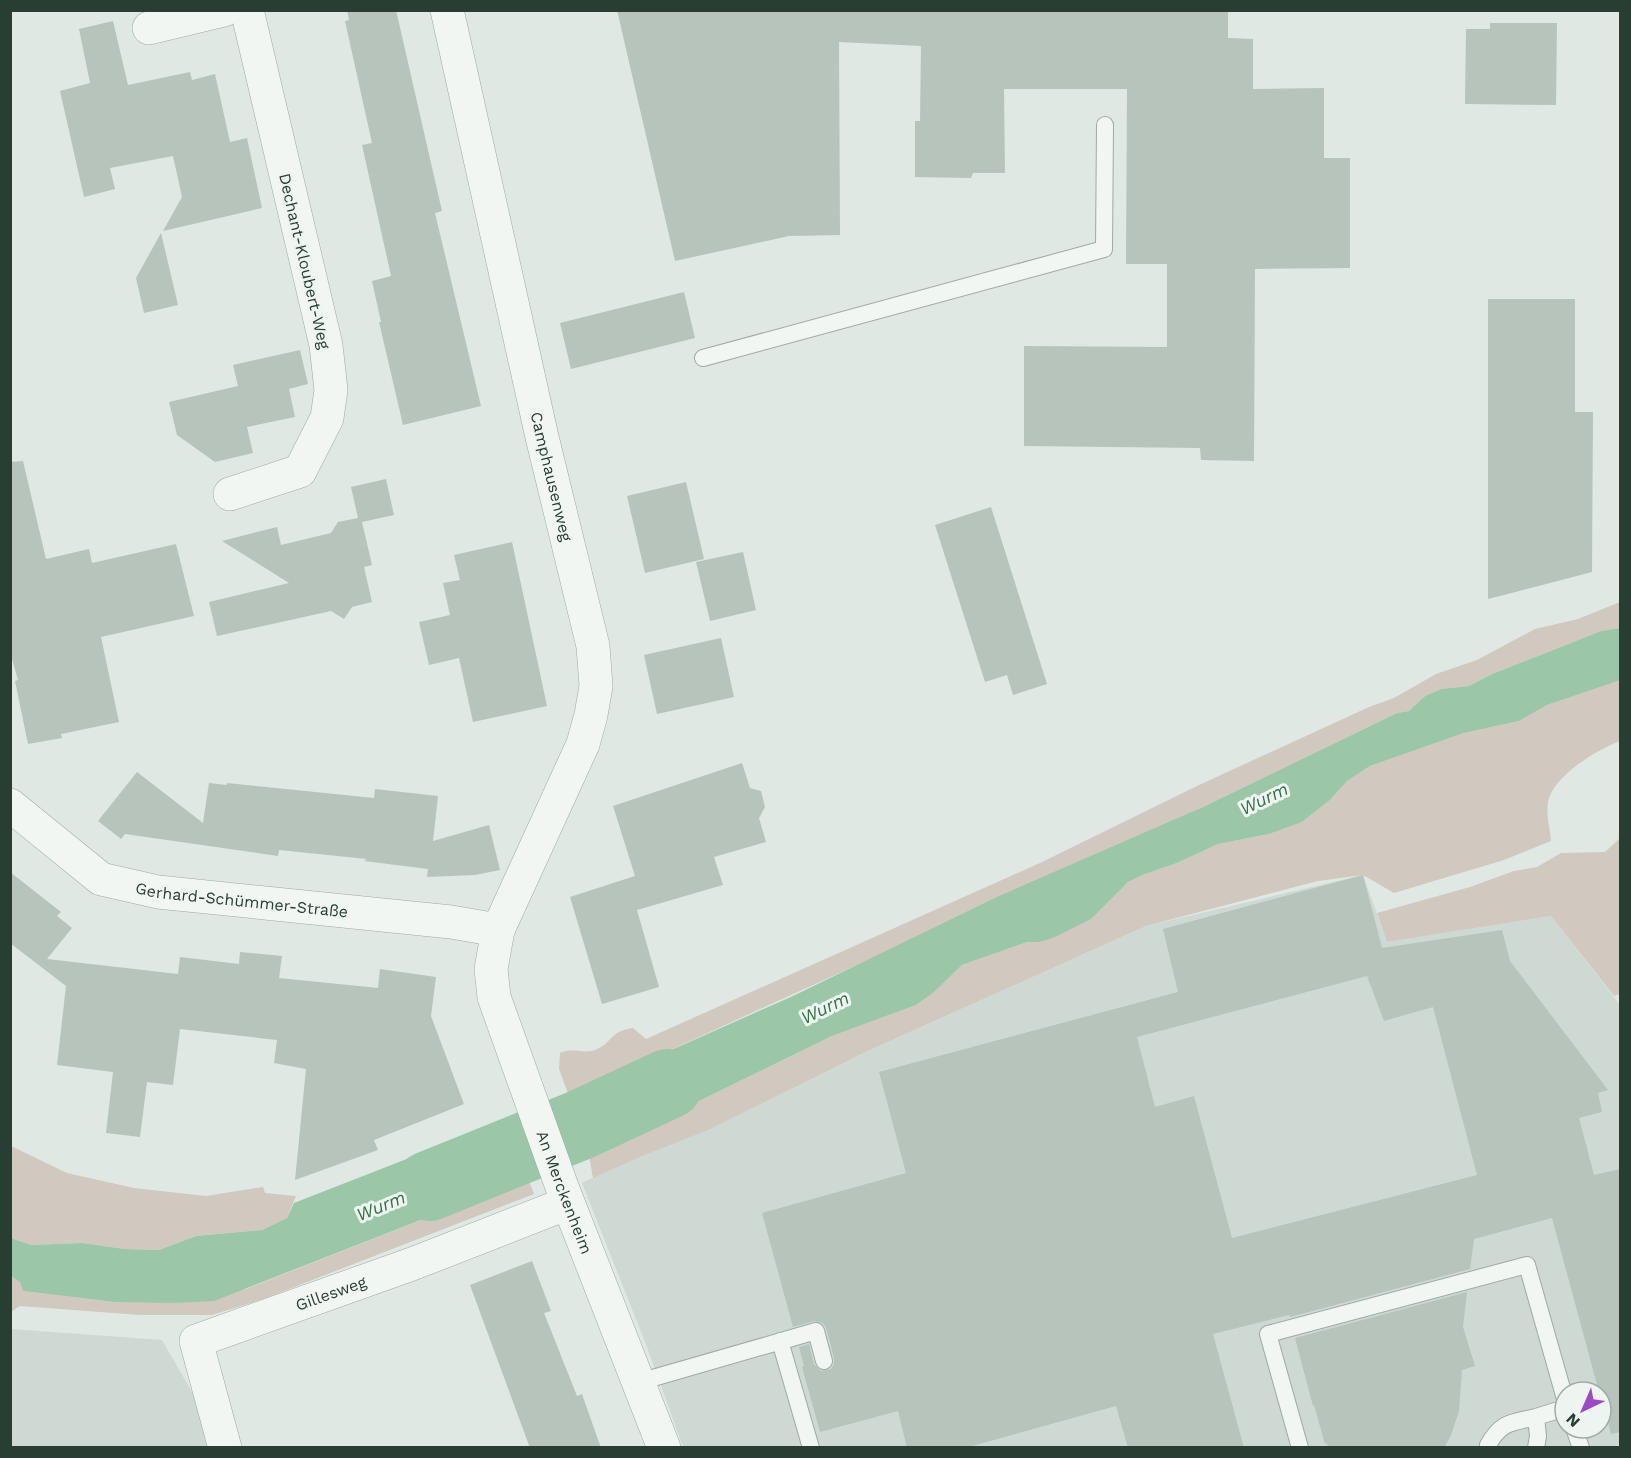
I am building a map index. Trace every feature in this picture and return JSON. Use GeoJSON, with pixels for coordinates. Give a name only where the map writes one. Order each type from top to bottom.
{"type":"FeatureCollection","features":[{"type":"Feature","properties":{"kind":"street"},"geometry":{"type":"LineString","coordinates":[[148,28],[224,10]]}},
{"type":"Feature","properties":{"kind":"street","name":"Dechant-Kloubert-Weg"},"geometry":{"type":"LineString","coordinates":[[230,494],[300,471],[327,418],[331,390],[326,345],[247,10]]}},
{"type":"Feature","properties":{"kind":"street","name":"Camphausenweg"},"geometry":{"type":"LineString","coordinates":[[447,10],[542,436],[591,638],[596,686],[583,744],[498,930]]}},
{"type":"Feature","properties":{"kind":"street","name":"Gerhard-Schümmer-Straße"},"geometry":{"type":"LineString","coordinates":[[10,805],[101,879],[158,892],[451,922],[498,930]]}},
{"type":"Feature","properties":{"kind":"street","name":"An Merckenheim"},"geometry":{"type":"LineString","coordinates":[[498,930],[491,969],[494,997],[515,1050],[531,1102],[565,1195],[664,1448]]}},
{"type":"Feature","properties":{"kind":"street","name":"Gillesweg"},"geometry":{"type":"LineString","coordinates":[[225,1448],[195,1341],[412,1264],[565,1195]]}},
{"type":"Feature","properties":{"kind":"lane"},"geometry":{"type":"LineString","coordinates":[[703,358],[1104,249],[1105,125]]}},
{"type":"Feature","properties":{"kind":"lane"},"geometry":{"type":"LineString","coordinates":[[1300,1448],[1268,1334],[1527,1265],[1560,1380]]}},
{"type":"Feature","properties":{"kind":"lane"},"geometry":{"type":"LineString","coordinates":[[639,1382],[816,1331],[824,1361]]}},
{"type":"Feature","properties":{"kind":"lane"},"geometry":{"type":"LineString","coordinates":[[780,1341],[812,1448]]}},
{"type":"Feature","properties":{"kind":"lane"},"geometry":{"type":"LineString","coordinates":[[1488,1445],[1499,1428],[1553,1412]]}},
{"type":"Feature","properties":{"kind":"lane"},"geometry":{"type":"LineString","coordinates":[[1536,1417],[1538,1436],[1536,1448]]}},
{"type":"Feature","properties":{"kind":"shaded area"},"geometry":{"type":"Polygon","coordinates":[[[1620,602],[1620,628],[1601,631],[1492,674],[1469,686],[1441,689],[1425,696],[1409,711],[1397,713],[1203,807],[642,1063],[570,1099],[559,1069],[560,1053],[593,1051],[626,1029],[633,1028],[646,1039],[1040,863],[1199,785],[1369,707],[1394,698],[1436,674],[1477,660],[1535,629],[1578,619],[1620,602]]]}},
{"type":"Feature","properties":{"kind":"shaded area"},"geometry":{"type":"Polygon","coordinates":[[[1620,680],[1620,741],[1577,765],[1566,774],[1551,793],[1548,817],[1551,841],[1504,860],[1394,893],[1363,875],[1318,881],[1146,926],[861,1054],[708,1130],[593,1178],[588,1150],[693,1104],[832,1036],[916,1005],[933,993],[962,965],[1027,942],[1040,942],[1111,896],[1128,882],[1218,844],[1269,834],[1302,822],[1330,800],[1347,781],[1370,766],[1464,733],[1519,721],[1547,705],[1620,680]]]}},
{"type":"Feature","properties":{"kind":"shaded area"},"geometry":{"type":"Polygon","coordinates":[[[1620,838],[1620,994],[1614,996],[1551,916],[1387,942],[1377,913],[1470,887],[1514,871],[1537,867],[1561,853],[1605,852],[1620,838]]]}},
{"type":"Feature","properties":{"kind":"shaded area"},"geometry":{"type":"Polygon","coordinates":[[[1363,875],[1387,942],[1551,916],[1620,1005],[1620,1447],[683,1447],[647,1347],[582,1183],[1146,926],[1363,875]]]}},
{"type":"Feature","properties":{"kind":"shaded area"},"geometry":{"type":"Polygon","coordinates":[[[11,1146],[67,1173],[134,1188],[206,1196],[263,1187],[265,1193],[296,1196],[287,1218],[262,1230],[196,1236],[159,1250],[125,1249],[82,1243],[31,1245],[11,1238],[11,1146]]]}},
{"type":"Feature","properties":{"kind":"shaded area"},"geometry":{"type":"Polygon","coordinates":[[[528,1178],[534,1194],[266,1298],[212,1315],[140,1315],[20,1306],[11,1312],[10,1276],[20,1281],[23,1291],[114,1302],[246,1289],[528,1178]]]}},
{"type":"Feature","properties":{"kind":"shaded area"},"geometry":{"type":"Polygon","coordinates":[[[11,1329],[162,1340],[196,1399],[208,1448],[11,1448],[11,1329]]]}},
{"type":"Feature","properties":{"kind":"water"},"geometry":{"type":"Polygon","coordinates":[[[1620,628],[1620,680],[1547,705],[1519,721],[1464,733],[1370,766],[1347,781],[1330,800],[1302,822],[1269,834],[1218,844],[1177,863],[1145,874],[1128,882],[1091,919],[1055,937],[1040,942],[1027,942],[962,965],[933,993],[916,1005],[832,1036],[693,1104],[588,1150],[570,1099],[642,1063],[793,996],[999,896],[1203,807],[1397,713],[1409,711],[1425,696],[1441,689],[1469,686],[1492,674],[1601,631],[1620,628]]]}},
{"type":"Feature","properties":{"kind":"water"},"geometry":{"type":"Polygon","coordinates":[[[509,1119],[528,1178],[214,1301],[114,1302],[23,1291],[20,1282],[11,1276],[11,1238],[31,1245],[82,1243],[125,1249],[159,1250],[196,1236],[262,1230],[287,1218],[294,1203],[509,1119]]]}},
{"type":"Feature","properties":{"kind":"building"},"geometry":{"type":"Polygon","coordinates":[[[347,10],[396,10],[442,211],[435,213],[481,406],[403,425],[372,281],[391,276],[362,145],[372,143],[345,21],[349,20],[347,10]]]}},
{"type":"Feature","properties":{"kind":"building"},"geometry":{"type":"Polygon","coordinates":[[[617,10],[1228,10],[1228,38],[1253,39],[1253,89],[1324,88],[1324,158],[1350,158],[1350,268],[1255,269],[1254,461],[1201,460],[1200,448],[1024,446],[1024,346],[1167,347],[1167,264],[1126,264],[1127,89],[1004,89],[1005,173],[973,173],[971,178],[915,177],[915,121],[920,121],[921,46],[839,42],[840,235],[789,236],[675,261],[617,10]]]}},
{"type":"Feature","properties":{"kind":"building"},"geometry":{"type":"Polygon","coordinates":[[[113,21],[128,85],[190,72],[192,80],[215,74],[230,142],[247,138],[262,208],[163,231],[182,197],[173,156],[110,168],[115,189],[84,197],[60,91],[90,83],[79,29],[113,21]]]}},
{"type":"Feature","properties":{"kind":"building"},"geometry":{"type":"Polygon","coordinates":[[[1490,23],[1557,23],[1556,105],[1465,104],[1466,29],[1490,29],[1490,23]]]}},
{"type":"Feature","properties":{"kind":"building"},"geometry":{"type":"Polygon","coordinates":[[[161,233],[178,305],[144,313],[136,278],[161,233]]]}},
{"type":"Feature","properties":{"kind":"building"},"geometry":{"type":"Polygon","coordinates":[[[684,292],[695,338],[571,369],[560,323],[684,292]]]}},
{"type":"Feature","properties":{"kind":"building"},"geometry":{"type":"Polygon","coordinates":[[[1488,299],[1575,299],[1575,412],[1593,412],[1592,572],[1488,599],[1488,299]]]}},
{"type":"Feature","properties":{"kind":"building"},"geometry":{"type":"Polygon","coordinates":[[[300,350],[308,384],[289,389],[295,417],[247,427],[253,453],[215,462],[177,435],[169,402],[238,386],[233,365],[300,350]]]}},
{"type":"Feature","properties":{"kind":"building"},"geometry":{"type":"Polygon","coordinates":[[[23,461],[46,559],[89,549],[92,563],[176,544],[194,616],[101,637],[119,722],[61,734],[62,738],[28,744],[15,681],[18,680],[10,652],[10,462],[23,461]]]}},
{"type":"Feature","properties":{"kind":"building"},"geometry":{"type":"Polygon","coordinates":[[[386,479],[394,515],[362,522],[372,565],[364,567],[372,602],[352,607],[344,619],[331,611],[217,636],[209,602],[289,583],[222,541],[277,527],[281,545],[331,533],[338,522],[358,518],[351,487],[386,479]]]}},
{"type":"Feature","properties":{"kind":"building"},"geometry":{"type":"Polygon","coordinates":[[[686,482],[704,559],[645,573],[627,496],[686,482]]]}},
{"type":"Feature","properties":{"kind":"building"},"geometry":{"type":"Polygon","coordinates":[[[991,507],[1047,684],[1013,695],[1007,675],[985,682],[935,525],[991,507]]]}},
{"type":"Feature","properties":{"kind":"building"},"geometry":{"type":"Polygon","coordinates":[[[512,542],[547,706],[473,722],[459,658],[429,665],[419,622],[450,615],[443,583],[460,580],[454,555],[512,542]]]}},
{"type":"Feature","properties":{"kind":"building"},"geometry":{"type":"Polygon","coordinates":[[[743,552],[756,610],[710,621],[696,562],[743,552]]]}},
{"type":"Feature","properties":{"kind":"building"},"geometry":{"type":"Polygon","coordinates":[[[721,638],[734,697],[657,714],[644,655],[721,638]]]}},
{"type":"Feature","properties":{"kind":"building"},"geometry":{"type":"Polygon","coordinates":[[[742,763],[750,788],[761,791],[765,807],[759,818],[766,842],[714,857],[723,885],[637,910],[659,987],[602,1004],[570,897],[635,876],[613,806],[742,763]]]}},
{"type":"Feature","properties":{"kind":"building"},"geometry":{"type":"Polygon","coordinates":[[[137,772],[203,823],[209,783],[374,798],[375,789],[438,796],[433,841],[489,825],[500,870],[475,875],[427,877],[428,869],[364,861],[367,859],[279,850],[278,856],[125,834],[121,839],[98,821],[137,772]]]}},
{"type":"Feature","properties":{"kind":"building"},"geometry":{"type":"Polygon","coordinates":[[[10,872],[61,912],[57,916],[72,928],[47,959],[178,974],[180,957],[239,964],[240,952],[282,956],[279,978],[378,988],[380,969],[436,977],[431,1016],[464,1104],[374,1140],[378,1150],[295,1180],[306,1069],[274,1063],[277,1040],[180,1029],[173,1085],[147,1082],[140,1137],[106,1133],[113,1072],[57,1065],[66,986],[10,943],[10,872]]]}},
{"type":"Feature","properties":{"kind":"building"},"geometry":{"type":"Polygon","coordinates":[[[1363,875],[1382,948],[1502,930],[1510,961],[1608,1090],[1598,1093],[1602,1112],[1579,1118],[1594,1175],[1620,1169],[1620,1432],[1613,1434],[1613,1380],[1596,1380],[1552,1218],[1474,1239],[1470,1269],[1290,1317],[1289,1315],[1213,1334],[1244,1448],[1128,1448],[1116,1406],[965,1448],[907,1448],[898,1411],[820,1432],[802,1367],[804,1366],[799,1347],[809,1344],[814,1364],[821,1371],[831,1369],[834,1358],[823,1323],[814,1321],[793,1327],[762,1213],[906,1173],[879,1072],[1178,992],[1163,929],[1363,875]],[[1367,976],[1137,1037],[1155,1107],[1194,1096],[1232,1238],[1477,1175],[1433,1007],[1384,1021],[1367,976]]]}},
{"type":"Feature","properties":{"kind":"building"},"geometry":{"type":"Polygon","coordinates":[[[532,1261],[551,1311],[544,1313],[577,1396],[582,1394],[601,1448],[530,1448],[470,1285],[532,1261]]]}},
{"type":"Feature","properties":{"kind":"building"},"geometry":{"type":"Polygon","coordinates":[[[1467,1292],[1463,1327],[1475,1366],[1462,1370],[1459,1411],[1444,1448],[1328,1448],[1313,1406],[1295,1338],[1467,1292]]]}},
{"type":"Feature","properties":{"kind":"waterway","name":"Wurm"},"geometry":{"type":"LineString","coordinates":[[429,1186],[580,1125],[668,1084]]}}]}
